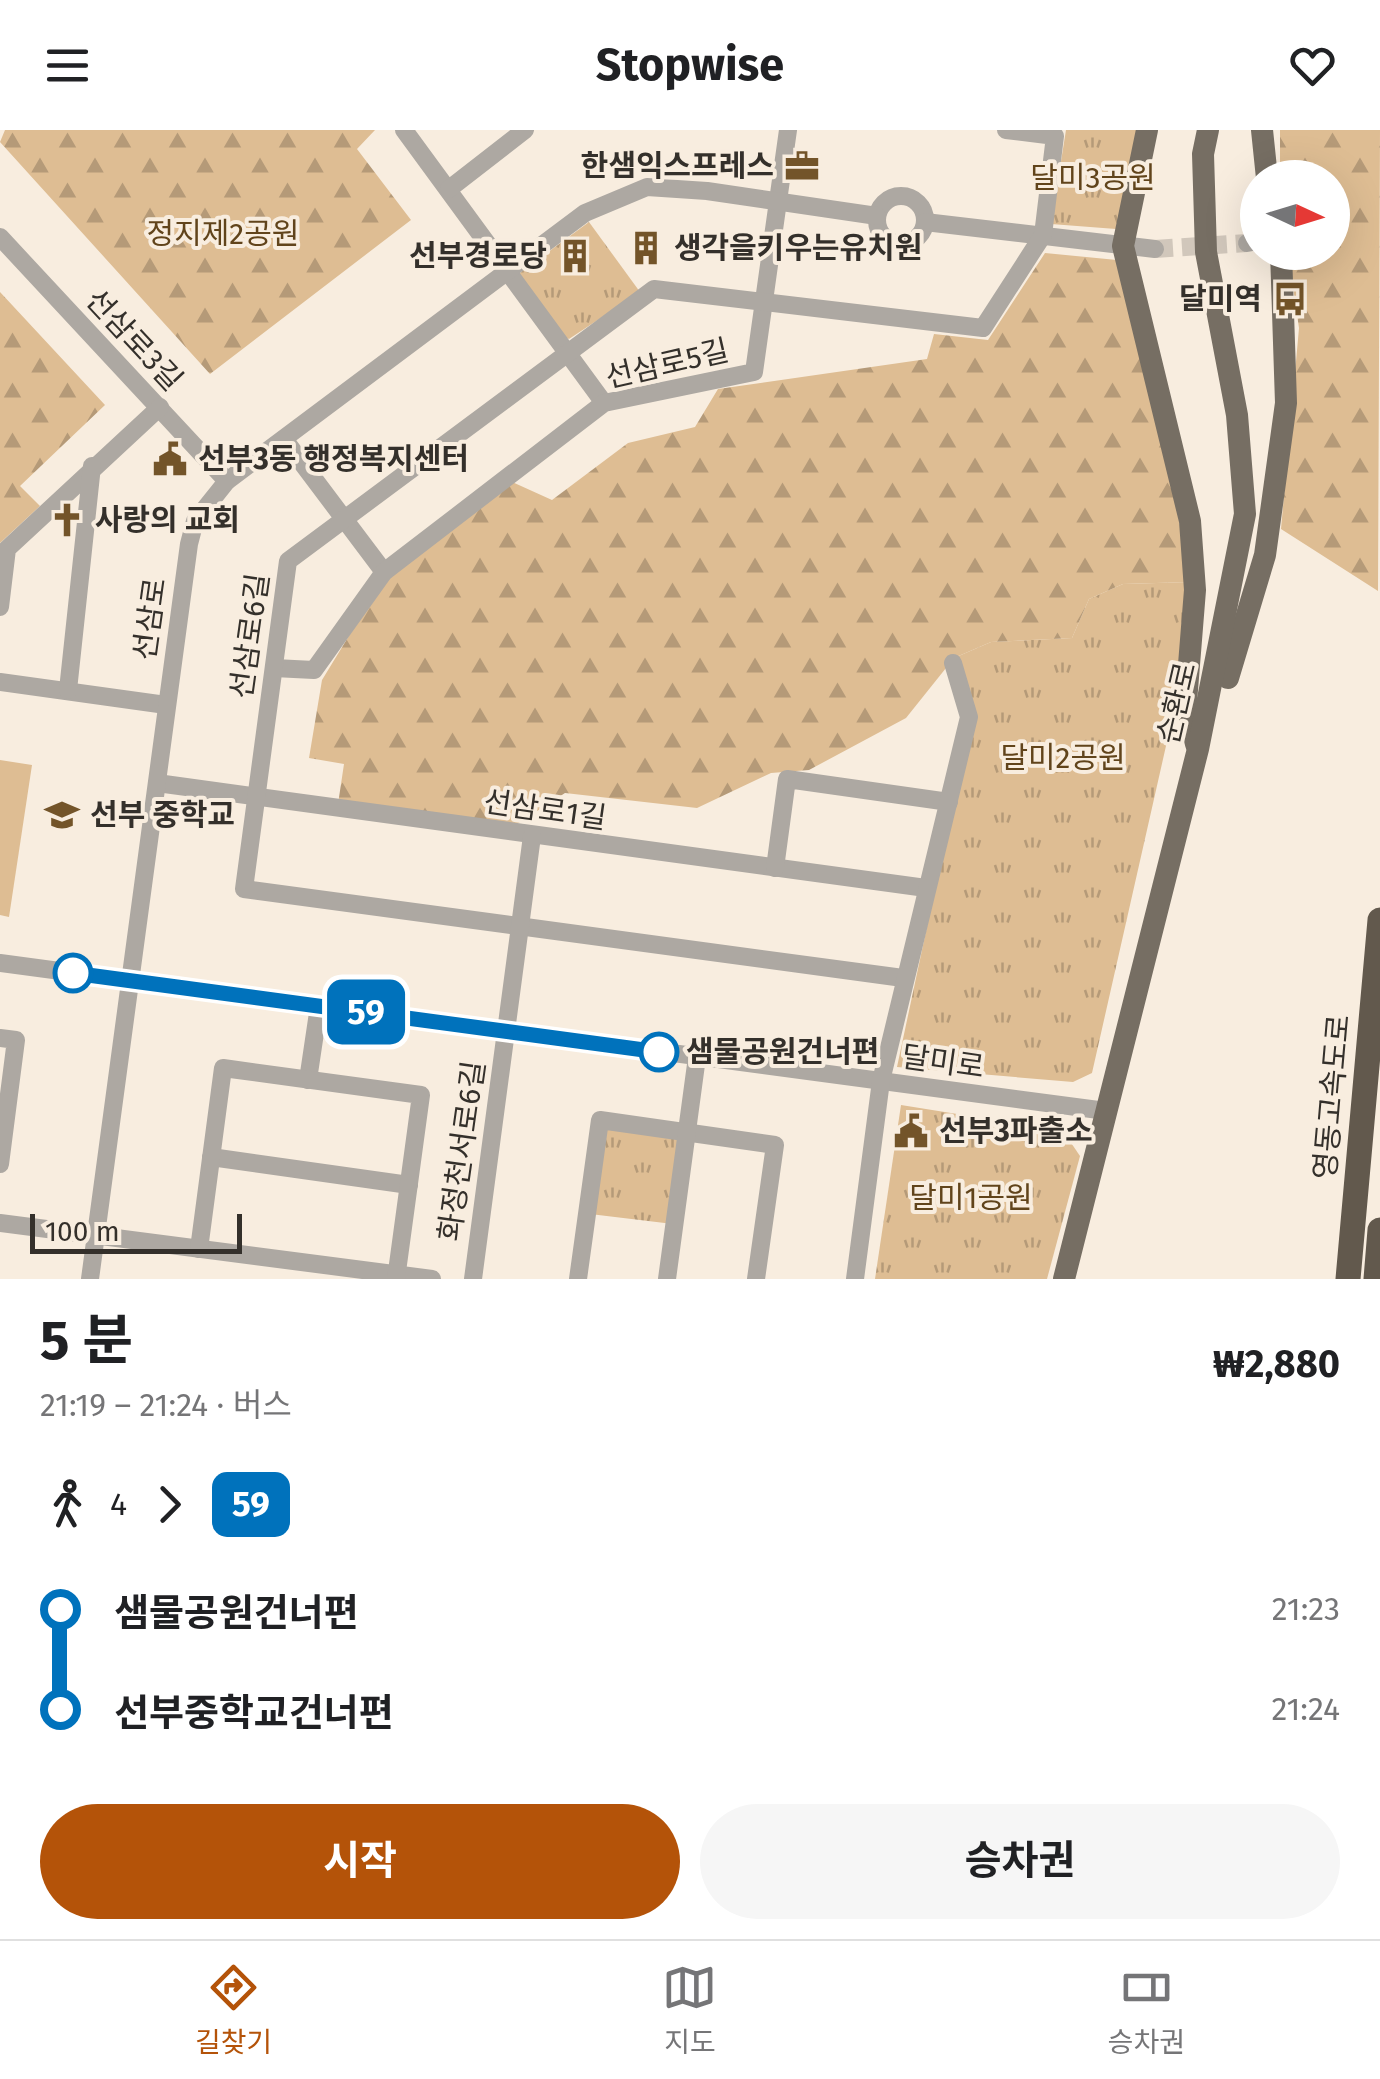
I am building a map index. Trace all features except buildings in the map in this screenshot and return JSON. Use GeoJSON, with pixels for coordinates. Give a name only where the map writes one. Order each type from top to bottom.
{"type":"FeatureCollection","features":[{"type":"Feature","properties":{"kind":"highway","name":"영동고속도로"},"geometry":{"type":"LineString","coordinates":[[1348,1279],[1380,920]]}},
{"type":"Feature","properties":{"kind":"highway"},"geometry":{"type":"LineString","coordinates":[[1376,1279],[1380,1230]]}},
{"type":"Feature","properties":{"kind":"main road"},"geometry":{"type":"LineString","coordinates":[[1147,130],[1123,246],[1190,521],[1195,590],[1186,702],[1198,749]]}},
{"type":"Feature","properties":{"kind":"main road","name":"순환로"},"geometry":{"type":"LineString","coordinates":[[1064,1279],[1198,749],[1244,514],[1238,415],[1206,252],[1203,154],[1208,130]]}},
{"type":"Feature","properties":{"kind":"main road"},"geometry":{"type":"LineString","coordinates":[[1262,130],[1265,160]]}},
{"type":"Feature","properties":{"kind":"main road"},"geometry":{"type":"LineString","coordinates":[[1198,749],[1212,729],[1265,555],[1286,404],[1282,270]]}},
{"type":"Feature","properties":{"kind":"street"},"geometry":{"type":"LineString","coordinates":[[404,130],[509,268],[604,403]]}},
{"type":"Feature","properties":{"kind":"street"},"geometry":{"type":"LineString","coordinates":[[449,189],[525,130]]}},
{"type":"Feature","properties":{"kind":"street","name":"선삼로5길"},"geometry":{"type":"LineString","coordinates":[[274,668],[314,670],[384,572],[604,403],[754,372],[788,130]]}},
{"type":"Feature","properties":{"kind":"street"},"geometry":{"type":"LineString","coordinates":[[1006,130],[1056,133],[1043,236]]}},
{"type":"Feature","properties":{"kind":"street","name":"선삼로"},"geometry":{"type":"LineString","coordinates":[[90,1279],[166,705],[195,521],[227,481],[585,212],[647,188],[877,216]]}},
{"type":"Feature","properties":{"kind":"street","name":"선삼로"},"geometry":{"type":"LineString","coordinates":[[908,196],[921,206],[925,222],[920,236],[898,244],[884,237],[877,216],[892,197],[908,196]]}},
{"type":"Feature","properties":{"kind":"street","name":"선삼로"},"geometry":{"type":"LineString","coordinates":[[925,222],[1155,249]]}},
{"type":"Feature","properties":{"kind":"street","name":"선삼로6길"},"geometry":{"type":"LineString","coordinates":[[903,978],[244,890],[288,561],[654,289],[983,328],[1043,236]]}},
{"type":"Feature","properties":{"kind":"street","name":"선삼로3길"},"geometry":{"type":"LineString","coordinates":[[0,237],[227,481]]}},
{"type":"Feature","properties":{"kind":"street"},"geometry":{"type":"LineString","coordinates":[[0,607],[8,549],[92,466],[160,408]]}},
{"type":"Feature","properties":{"kind":"street"},"geometry":{"type":"LineString","coordinates":[[284,439],[384,572]]}},
{"type":"Feature","properties":{"kind":"street"},"geometry":{"type":"LineString","coordinates":[[68,690],[92,466]]}},
{"type":"Feature","properties":{"kind":"street"},"geometry":{"type":"LineString","coordinates":[[855,1279],[882,1081],[903,978],[969,717],[953,663]]}},
{"type":"Feature","properties":{"kind":"street"},"geometry":{"type":"LineString","coordinates":[[0,682],[166,705]]}},
{"type":"Feature","properties":{"kind":"street"},"geometry":{"type":"LineString","coordinates":[[774,868],[786,779],[949,802]]}},
{"type":"Feature","properties":{"kind":"street","name":"선삼로1길"},"geometry":{"type":"LineString","coordinates":[[157,783],[926,888]]}},
{"type":"Feature","properties":{"kind":"street","name":"화정천서로6길"},"geometry":{"type":"LineString","coordinates":[[472,1279],[532,836]]}},
{"type":"Feature","properties":{"kind":"street","name":"달미로"},"geometry":{"type":"LineString","coordinates":[[0,963],[1106,1112]]}},
{"type":"Feature","properties":{"kind":"street"},"geometry":{"type":"LineString","coordinates":[[308,1080],[319,1006]]}},
{"type":"Feature","properties":{"kind":"street"},"geometry":{"type":"LineString","coordinates":[[0,1038],[16,1040],[0,1164]]}},
{"type":"Feature","properties":{"kind":"street"},"geometry":{"type":"LineString","coordinates":[[667,1279],[698,1056]]}},
{"type":"Feature","properties":{"kind":"street"},"geometry":{"type":"LineString","coordinates":[[199,1249],[223,1068],[421,1095],[396,1277]]}},
{"type":"Feature","properties":{"kind":"street"},"geometry":{"type":"LineString","coordinates":[[578,1279],[600,1120],[775,1144],[756,1279]]}},
{"type":"Feature","properties":{"kind":"street"},"geometry":{"type":"LineString","coordinates":[[211,1157],[409,1185]]}},
{"type":"Feature","properties":{"kind":"street"},"geometry":{"type":"LineString","coordinates":[[0,1223],[432,1279]]}},
{"type":"Feature","properties":{"kind":"green space","name":"정지제2공원"},"geometry":{"type":"Polygon","coordinates":[[[5,130],[375,130],[357,149],[411,220],[210,374],[0,142],[5,130]]]}},
{"type":"Feature","properties":{"kind":"green space","name":"달미3공원"},"geometry":{"type":"Polygon","coordinates":[[[1066,130],[1138,130],[1116,229],[1051,224],[1066,130]]]}},
{"type":"Feature","properties":{"kind":"green space"},"geometry":{"type":"Polygon","coordinates":[[[1280,130],[1380,130],[1378,591],[1281,529],[1299,328],[1290,270],[1350,270],[1350,160],[1280,160],[1280,130]]]}},
{"type":"Feature","properties":{"kind":"green space"},"geometry":{"type":"Polygon","coordinates":[[[589,222],[640,292],[569,339],[560,335],[517,275],[589,222]]]}},
{"type":"Feature","properties":{"kind":"green space"},"geometry":{"type":"Polygon","coordinates":[[[1045,253],[1117,260],[1163,430],[1190,582],[1123,584],[1089,599],[1072,638],[991,642],[954,658],[906,718],[809,770],[771,773],[697,808],[565,793],[514,826],[338,804],[344,764],[309,758],[322,680],[383,580],[510,481],[552,500],[628,443],[695,427],[718,389],[927,359],[934,334],[988,340],[1045,253]]]}},
{"type":"Feature","properties":{"kind":"green space"},"geometry":{"type":"Polygon","coordinates":[[[0,292],[105,405],[20,486],[40,506],[0,543],[0,292]]]}},
{"type":"Feature","properties":{"kind":"green space","name":"달미2공원"},"geometry":{"type":"Polygon","coordinates":[[[1190,582],[1173,715],[1092,1073],[1073,1082],[897,1067],[972,716],[954,658],[991,642],[1072,638],[1089,599],[1123,584],[1190,582]]]}},
{"type":"Feature","properties":{"kind":"green space"},"geometry":{"type":"Polygon","coordinates":[[[0,760],[32,765],[9,917],[0,915],[0,760]]]}},
{"type":"Feature","properties":{"kind":"green space","name":"달미1공원"},"geometry":{"type":"Polygon","coordinates":[[[901,1105],[1063,1131],[1080,1156],[1047,1279],[875,1279],[901,1105]]]}},
{"type":"Feature","properties":{"kind":"green space"},"geometry":{"type":"Polygon","coordinates":[[[602,1123],[684,1134],[673,1224],[590,1214],[602,1123]]]}},
{"type":"Feature","properties":{"kind":"tunnel"},"geometry":{"type":"LineString","coordinates":[[1155,249],[1240,243]]}},
{"type":"Feature","properties":{"kind":"bus line","name":"59"},"geometry":{"type":"LineString","coordinates":[[73,973],[659,1052]]}},
{"type":"Feature","properties":{"kind":"place","name":"한샘익스프레스"},"geometry":{"type":"Point","coordinates":[802,166]}},
{"type":"Feature","properties":{"kind":"place","name":"생각을키우는유치원"},"geometry":{"type":"Point","coordinates":[646,248]}},
{"type":"Feature","properties":{"kind":"place","name":"선부경로당"},"geometry":{"type":"Point","coordinates":[575,256]}},
{"type":"Feature","properties":{"kind":"place","name":"달미역"},"geometry":{"type":"Point","coordinates":[1290,299]}},
{"type":"Feature","properties":{"kind":"place","name":"선부3동 행정복지센터"},"geometry":{"type":"Point","coordinates":[170,459]}},
{"type":"Feature","properties":{"kind":"place","name":"사랑의 교회"},"geometry":{"type":"Point","coordinates":[67,520]}},
{"type":"Feature","properties":{"kind":"place","name":"선부 중학교"},"geometry":{"type":"Point","coordinates":[62,815]}},
{"type":"Feature","properties":{"kind":"place","name":"샘물공원건너편"},"geometry":{"type":"Point","coordinates":[659,1052]}},
{"type":"Feature","properties":{"kind":"place","name":"선부3파출소"},"geometry":{"type":"Point","coordinates":[911,1131]}}]}
